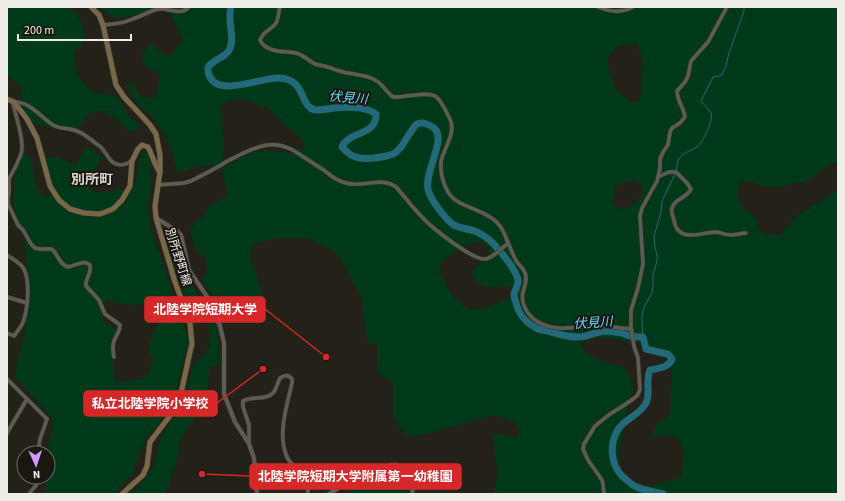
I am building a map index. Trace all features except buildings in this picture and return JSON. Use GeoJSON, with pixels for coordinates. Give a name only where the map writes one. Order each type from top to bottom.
{"type":"FeatureCollection","features":[{"type":"Feature","properties":{"kind":"main road"},"geometry":{"type":"LineString","coordinates":[[90,7],[99,15],[103,25]]}},
{"type":"Feature","properties":{"kind":"main road","name":"別所野町線"},"geometry":{"type":"LineString","coordinates":[[103,25],[116,85],[124,97],[150,125],[156,134],[160,155],[160,172],[155,206],[156,218],[175,282],[190,323],[192,344],[180,398],[175,409],[150,442],[147,466],[143,475],[122,494]]}},
{"type":"Feature","properties":{"kind":"main road"},"geometry":{"type":"LineString","coordinates":[[9,100],[27,118],[37,138],[50,186],[59,200],[70,209],[84,213],[100,214],[113,209],[122,200],[130,186],[132,161],[138,148],[142,145],[146,146],[152,154],[160,172]]}},
{"type":"Feature","properties":{"kind":"street"},"geometry":{"type":"LineString","coordinates":[[103,25],[125,22],[159,9],[182,12],[189,7]]}},
{"type":"Feature","properties":{"kind":"street"},"geometry":{"type":"LineString","coordinates":[[280,7],[277,22],[263,34],[260,40],[270,49],[275,51],[296,53],[316,64],[377,80],[393,97],[428,94],[435,96],[442,104],[451,122],[452,131],[441,162],[442,173],[447,191],[457,202],[484,213],[503,230],[518,263],[525,272],[526,278],[522,294],[522,304],[534,319],[552,328],[598,326],[631,329]]}},
{"type":"Feature","properties":{"kind":"street"},"geometry":{"type":"LineString","coordinates":[[598,7],[607,11],[627,10],[633,7]]}},
{"type":"Feature","properties":{"kind":"street"},"geometry":{"type":"LineString","coordinates":[[604,494],[602,480],[588,460],[584,449],[584,444],[595,426],[637,396],[640,390],[638,358],[631,329],[631,310],[644,264],[640,216],[642,208],[658,177],[660,160],[668,145],[670,132],[672,128],[685,118],[678,99],[677,91],[688,76],[691,61],[708,42],[727,7]]}},
{"type":"Feature","properties":{"kind":"street"},"geometry":{"type":"LineString","coordinates":[[9,100],[19,102],[26,106],[56,127],[80,132],[100,146],[114,163],[119,165],[132,161]]}},
{"type":"Feature","properties":{"kind":"street"},"geometry":{"type":"LineString","coordinates":[[9,100],[13,104],[21,138],[22,153],[8,180],[8,204],[18,224],[35,248],[52,249],[61,263],[68,267],[82,262],[86,262],[90,265],[90,272],[86,286],[99,300],[105,314],[120,326],[120,331],[112,346],[114,357]]}},
{"type":"Feature","properties":{"kind":"street"},"geometry":{"type":"LineString","coordinates":[[158,185],[191,181],[259,146],[287,146],[333,178],[344,183],[383,182],[392,184],[423,218],[439,232],[470,254],[485,259],[492,256],[508,243]]}},
{"type":"Feature","properties":{"kind":"street"},"geometry":{"type":"LineString","coordinates":[[658,177],[669,172],[676,172],[691,189],[690,193],[676,202],[672,207],[675,225],[677,230],[681,233],[686,235],[718,232],[730,235],[746,232]]}},
{"type":"Feature","properties":{"kind":"street"},"geometry":{"type":"LineString","coordinates":[[156,218],[181,235],[189,270],[208,298],[220,326],[224,343],[224,394],[235,422],[249,444],[254,458],[257,494]]}},
{"type":"Feature","properties":{"kind":"street"},"geometry":{"type":"LineString","coordinates":[[7,256],[25,270],[28,290],[25,318],[23,323],[14,336],[7,333]]}},
{"type":"Feature","properties":{"kind":"street"},"geometry":{"type":"LineString","coordinates":[[7,297],[27,303]]}},
{"type":"Feature","properties":{"kind":"street"},"geometry":{"type":"LineString","coordinates":[[249,444],[249,425],[243,407],[243,401],[246,399],[267,397],[272,395],[280,378],[288,375],[290,376],[292,382],[284,419],[284,447],[290,461],[303,474],[306,480],[308,494]]}},
{"type":"Feature","properties":{"kind":"street"},"geometry":{"type":"LineString","coordinates":[[7,379],[47,419],[39,445]]}},
{"type":"Feature","properties":{"kind":"street"},"geometry":{"type":"LineString","coordinates":[[7,433],[27,399]]}},
{"type":"Feature","properties":{"kind":"street"},"geometry":{"type":"LineString","coordinates":[[329,494],[358,476],[392,465],[403,467],[409,474],[413,494]]}},
{"type":"Feature","properties":{"kind":"street"},"geometry":{"type":"LineString","coordinates":[[29,494],[36,485]]}},
{"type":"Feature","properties":{"kind":"green space"},"geometry":{"type":"Polygon","coordinates":[[[7,7],[67,7],[75,11],[84,28],[85,40],[74,53],[77,74],[91,92],[115,96],[120,99],[127,114],[140,125],[138,130],[132,132],[127,130],[119,121],[104,111],[92,111],[78,128],[72,130],[38,125],[32,122],[25,114],[23,109],[20,86],[7,75],[7,7]]]}},
{"type":"Feature","properties":{"kind":"green space"},"geometry":{"type":"Polygon","coordinates":[[[99,7],[838,7],[838,162],[833,162],[806,181],[781,187],[767,187],[744,180],[739,185],[737,197],[745,209],[756,218],[759,230],[768,235],[781,234],[796,216],[838,190],[838,494],[494,494],[498,473],[493,440],[494,435],[500,434],[517,438],[520,428],[511,420],[494,415],[430,433],[412,436],[405,434],[393,416],[393,383],[379,373],[377,367],[377,344],[368,343],[361,296],[336,253],[310,239],[305,238],[277,238],[255,243],[249,252],[265,301],[216,306],[202,280],[207,270],[206,259],[194,247],[190,231],[196,222],[205,215],[210,205],[226,197],[228,192],[221,170],[242,157],[257,151],[294,154],[305,145],[298,135],[278,119],[269,109],[247,100],[229,100],[220,107],[224,146],[222,160],[216,165],[194,167],[177,172],[171,148],[164,133],[154,119],[133,99],[128,84],[133,83],[138,94],[142,97],[154,98],[157,93],[160,76],[157,72],[145,66],[142,56],[147,47],[153,45],[167,56],[173,54],[182,39],[171,15],[167,10],[156,9],[140,14],[117,18],[99,7]],[[637,44],[621,45],[615,49],[608,58],[609,73],[617,91],[631,102],[639,101],[641,92],[642,56],[637,44]],[[633,180],[616,186],[612,203],[620,209],[629,208],[642,196],[642,184],[633,180]],[[482,241],[466,245],[442,261],[439,272],[448,289],[460,304],[471,309],[480,309],[510,298],[514,288],[505,286],[485,286],[477,281],[472,272],[488,257],[489,248],[482,241]],[[588,336],[580,344],[583,351],[598,360],[623,367],[630,375],[634,389],[626,414],[617,467],[622,483],[632,487],[651,486],[680,478],[683,468],[683,459],[679,439],[667,435],[652,438],[655,427],[665,419],[670,412],[672,375],[666,350],[638,342],[588,336]]]}},
{"type":"Feature","properties":{"kind":"green space"},"geometry":{"type":"Polygon","coordinates":[[[86,147],[102,157],[88,183],[90,188],[93,190],[102,192],[120,189],[130,190],[136,180],[141,154],[143,152],[149,154],[152,183],[148,204],[150,226],[187,335],[187,346],[174,400],[161,421],[143,444],[134,473],[131,477],[126,479],[116,494],[44,494],[46,485],[56,485],[56,445],[49,445],[53,425],[52,418],[16,378],[16,366],[24,336],[30,297],[24,235],[16,222],[13,206],[16,165],[20,155],[24,153],[31,157],[38,188],[44,196],[50,196],[52,192],[51,176],[46,170],[40,167],[38,158],[57,157],[76,165],[86,147]],[[109,301],[103,303],[101,313],[103,321],[114,327],[116,330],[112,349],[115,381],[146,377],[153,362],[153,357],[149,356],[149,344],[159,315],[156,305],[153,303],[129,305],[109,301]]]}},
{"type":"Feature","properties":{"kind":"green space"},"geometry":{"type":"Polygon","coordinates":[[[175,242],[180,271],[210,310],[218,335],[220,365],[209,367],[208,388],[199,414],[185,431],[180,441],[176,464],[165,494],[131,494],[153,468],[160,439],[184,399],[193,365],[205,354],[210,345],[208,313],[199,299],[186,300],[167,244],[175,242]]]}},
{"type":"Feature","properties":{"kind":"green space"},"geometry":{"type":"Polygon","coordinates":[[[392,468],[402,471],[405,476],[408,494],[350,494],[357,483],[361,480],[392,468]]]}},
{"type":"Feature","properties":{"kind":"waterway","name":"伏見川"},"geometry":{"type":"LineString","coordinates":[[231,7],[231,47],[226,54],[208,67],[209,76],[215,83],[232,86],[279,78],[294,83],[299,88],[307,104],[316,110],[356,108],[372,111],[376,114],[375,121],[372,126],[350,138],[342,147],[355,157],[378,158],[393,154],[402,146],[417,124],[424,123],[434,128],[437,133],[438,140],[429,174],[429,193],[438,208],[450,222],[456,226],[475,231],[485,236],[507,260],[517,276],[518,282],[514,297],[517,307],[526,321],[538,329],[564,336],[580,337],[607,331],[622,333],[634,337],[643,337],[646,349],[669,355],[672,359],[668,364],[663,367],[650,370],[646,403],[640,411],[619,428],[612,446],[613,459],[622,476],[636,487],[663,494]]}},
{"type":"Feature","properties":{"kind":"waterway"},"geometry":{"type":"LineString","coordinates":[[676,171],[681,157],[685,153],[697,147],[707,131],[712,116],[701,101],[713,77],[722,75],[744,11],[744,7]]}},
{"type":"Feature","properties":{"kind":"waterway"},"geometry":{"type":"LineString","coordinates":[[643,337],[642,316],[644,307],[652,293],[653,275],[657,261],[654,237],[661,212],[662,201],[675,174]]}},
{"type":"Feature","properties":{"kind":"place","name":"北陸学院短期大学"},"geometry":{"type":"Point","coordinates":[326,357]}},
{"type":"Feature","properties":{"kind":"place","name":"私立北陸学院小学校"},"geometry":{"type":"Point","coordinates":[263,369]}},
{"type":"Feature","properties":{"kind":"place","name":"北陸学院短期大学附属第一幼稚園"},"geometry":{"type":"Point","coordinates":[202,474]}},
{"type":"Feature","properties":{"kind":"district","name":"別所町"},"geometry":{"type":"Point","coordinates":[92,180]}}]}
